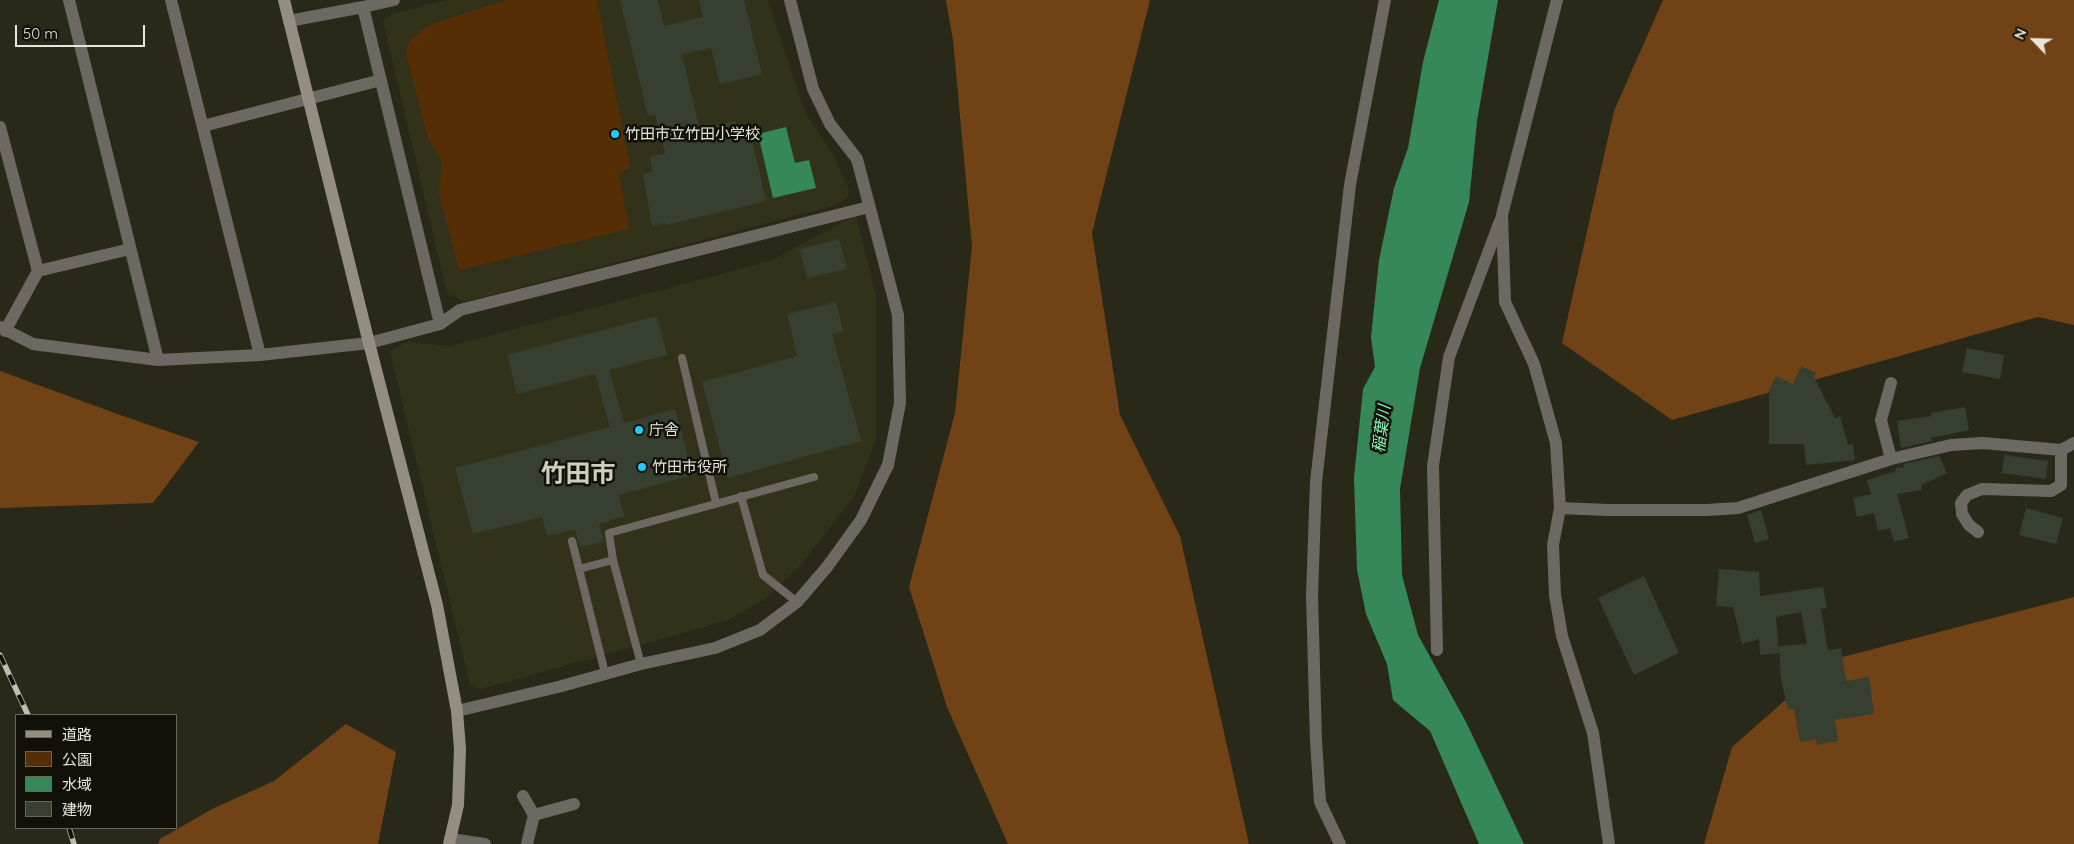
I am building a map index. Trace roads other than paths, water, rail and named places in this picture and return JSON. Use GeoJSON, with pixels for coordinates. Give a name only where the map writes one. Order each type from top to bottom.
{"type":"FeatureCollection","features":[{"type":"Feature","properties":{"kind":"street"},"geometry":{"type":"LineString","coordinates":[[69,0],[158,360]]}},
{"type":"Feature","properties":{"kind":"street"},"geometry":{"type":"LineString","coordinates":[[172,0],[260,355]]}},
{"type":"Feature","properties":{"kind":"street"},"geometry":{"type":"LineString","coordinates":[[284,0],[369,343],[437,605],[457,710],[460,749],[458,805],[450,842],[485,844]]}},
{"type":"Feature","properties":{"kind":"street"},"geometry":{"type":"LineString","coordinates":[[289,21],[394,0]]}},
{"type":"Feature","properties":{"kind":"street"},"geometry":{"type":"LineString","coordinates":[[457,710],[558,687],[641,664],[715,648],[760,630],[797,602],[827,567],[861,520],[888,465],[900,403],[898,315],[857,159],[830,124],[813,89],[790,0]]}},
{"type":"Feature","properties":{"kind":"street"},"geometry":{"type":"LineString","coordinates":[[1340,844],[1320,802],[1316,741],[1312,595],[1316,482],[1350,185],[1385,0]]}},
{"type":"Feature","properties":{"kind":"street"},"geometry":{"type":"LineString","coordinates":[[1437,650],[1433,466],[1449,357],[1502,215],[1556,0]]}},
{"type":"Feature","properties":{"kind":"street"},"geometry":{"type":"LineString","coordinates":[[363,7],[440,324]]}},
{"type":"Feature","properties":{"kind":"street"},"geometry":{"type":"LineString","coordinates":[[203,126],[381,80]]}},
{"type":"Feature","properties":{"kind":"street"},"geometry":{"type":"LineString","coordinates":[[0,127],[38,271]]}},
{"type":"Feature","properties":{"kind":"street"},"geometry":{"type":"LineString","coordinates":[[130,249],[38,271],[2,329],[33,344],[158,360],[260,355],[369,343],[440,324],[460,310],[870,207]]}},
{"type":"Feature","properties":{"kind":"street"},"geometry":{"type":"LineString","coordinates":[[1502,215],[1504,302],[1534,364],[1556,443],[1560,508],[1553,545],[1555,595],[1562,636],[1593,733],[1609,844]]}},
{"type":"Feature","properties":{"kind":"street"},"geometry":{"type":"LineString","coordinates":[[1891,459],[1881,420],[1892,383]]}},
{"type":"Feature","properties":{"kind":"street"},"geometry":{"type":"LineString","coordinates":[[1560,508],[1608,510],[1707,510],[1738,508],[1891,459],[1951,445],[1983,443],[2062,450],[2074,443]]}},
{"type":"Feature","properties":{"kind":"street"},"geometry":{"type":"LineString","coordinates":[[1978,532],[1969,525],[1962,514],[1961,503],[1967,495],[1982,489],[2051,491],[2061,485],[2062,450]]}},
{"type":"Feature","properties":{"kind":"street"},"geometry":{"type":"LineString","coordinates":[[523,796],[534,815],[527,844]]}},
{"type":"Feature","properties":{"kind":"street"},"geometry":{"type":"LineString","coordinates":[[534,815],[574,804]]}},
{"type":"Feature","properties":{"kind":"lane"},"geometry":{"type":"LineString","coordinates":[[682,358],[716,503]]}},
{"type":"Feature","properties":{"kind":"lane"},"geometry":{"type":"LineString","coordinates":[[641,664],[613,560],[609,532],[814,477]]}},
{"type":"Feature","properties":{"kind":"lane"},"geometry":{"type":"LineString","coordinates":[[742,496],[763,575],[797,602]]}},
{"type":"Feature","properties":{"kind":"lane"},"geometry":{"type":"LineString","coordinates":[[572,541],[605,673]]}},
{"type":"Feature","properties":{"kind":"lane"},"geometry":{"type":"LineString","coordinates":[[580,569],[613,560]]}},
{"type":"Feature","properties":{"kind":"water","name":"稲葉川"},"geometry":{"type":"Polygon","coordinates":[[[1439,0],[1498,0],[1477,121],[1469,202],[1420,368],[1400,489],[1402,575],[1418,635],[1466,722],[1524,844],[1479,844],[1430,731],[1393,700],[1387,664],[1366,614],[1357,570],[1354,478],[1363,389],[1375,367],[1371,337],[1379,260],[1394,188],[1408,148],[1423,62],[1439,0]]]}},
{"type":"Feature","properties":{"kind":"water"},"geometry":{"type":"Polygon","coordinates":[[[786,127],[795,163],[809,160],[816,188],[773,198],[758,134],[786,127]]]}},
{"type":"Feature","properties":{"kind":"railway"},"geometry":{"type":"LineString","coordinates":[[0,655],[28,714]]}},
{"type":"Feature","properties":{"kind":"railway"},"geometry":{"type":"LineString","coordinates":[[69,829],[74,844]]}},
{"type":"Feature","properties":{"kind":"place","name":"竹田市立竹田小学校"},"geometry":{"type":"Point","coordinates":[615,134]}},
{"type":"Feature","properties":{"kind":"place","name":"庁舎"},"geometry":{"type":"Point","coordinates":[639,430]}},
{"type":"Feature","properties":{"kind":"place","name":"竹田市役所"},"geometry":{"type":"Point","coordinates":[642,467]}},
{"type":"Feature","properties":{"kind":"district","name":"竹田市"},"geometry":{"type":"Point","coordinates":[578,474]}}]}
